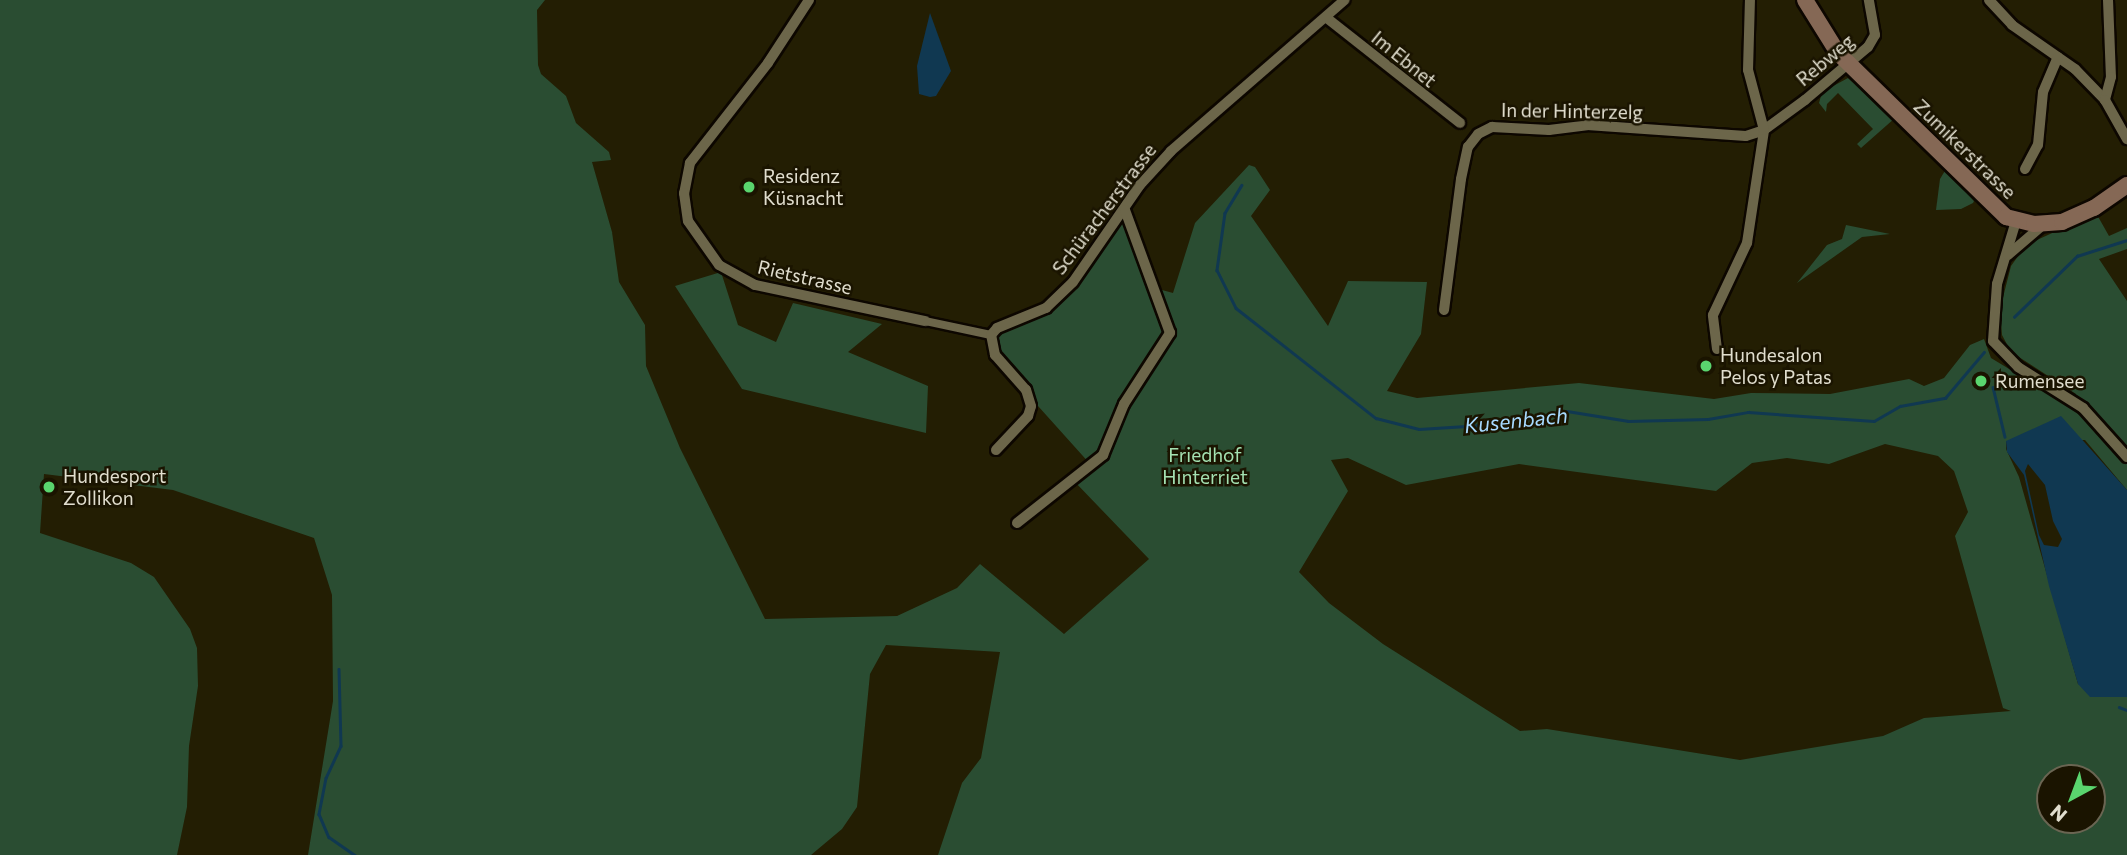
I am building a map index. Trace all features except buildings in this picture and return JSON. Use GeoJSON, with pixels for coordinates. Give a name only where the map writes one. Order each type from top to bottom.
{"type":"FeatureCollection","features":[{"type":"Feature","properties":{"kind":"main road","name":"Zumikerstrasse"},"geometry":{"type":"LineString","coordinates":[[1805,0],[1824,35],[1849,65],[1996,210],[2016,221]]}},
{"type":"Feature","properties":{"kind":"main road"},"geometry":{"type":"LineString","coordinates":[[2016,221],[2044,224],[2094,208],[2127,185]]}},
{"type":"Feature","properties":{"kind":"street","name":"Rietstrasse"},"geometry":{"type":"LineString","coordinates":[[809,0],[768,63],[690,163],[684,193],[688,221],[719,265],[755,285],[991,335]]}},
{"type":"Feature","properties":{"kind":"street","name":"Schüracherstrasse"},"geometry":{"type":"LineString","coordinates":[[991,335],[997,328],[1046,308],[1073,282],[1140,185],[1210,113],[1328,19],[1345,0]]}},
{"type":"Feature","properties":{"kind":"street"},"geometry":{"type":"LineString","coordinates":[[1717,349],[1713,315],[1747,243],[1764,130],[1748,70],[1750,0]]}},
{"type":"Feature","properties":{"kind":"street","name":"Rebweg"},"geometry":{"type":"LineString","coordinates":[[1764,130],[1849,65],[1875,35],[1869,0]]}},
{"type":"Feature","properties":{"kind":"street"},"geometry":{"type":"LineString","coordinates":[[1989,0],[2012,25],[2058,57],[2105,100],[2127,139]]}},
{"type":"Feature","properties":{"kind":"street"},"geometry":{"type":"LineString","coordinates":[[2105,100],[2111,77],[2108,0]]}},
{"type":"Feature","properties":{"kind":"street","name":"Im Ebnet"},"geometry":{"type":"LineString","coordinates":[[1328,19],[1460,123]]}},
{"type":"Feature","properties":{"kind":"street"},"geometry":{"type":"LineString","coordinates":[[2025,169],[2038,145],[2043,92],[2058,57]]}},
{"type":"Feature","properties":{"kind":"street","name":"In der Hinterzelg"},"geometry":{"type":"LineString","coordinates":[[1444,310],[1461,179],[1468,147],[1478,134],[1492,127],[1549,130],[1587,125],[1746,136],[1764,130]]}},
{"type":"Feature","properties":{"kind":"street"},"geometry":{"type":"LineString","coordinates":[[1017,523],[1103,455],[1124,404],[1170,332],[1125,210]]}},
{"type":"Feature","properties":{"kind":"street","name":"Zumikerstrasse"},"geometry":{"type":"LineString","coordinates":[[2016,221],[2003,259],[1993,306],[1993,341],[2018,367],[2083,408],[2127,457]]}},
{"type":"Feature","properties":{"kind":"street"},"geometry":{"type":"LineString","coordinates":[[2003,259],[2044,224]]}},
{"type":"Feature","properties":{"kind":"street"},"geometry":{"type":"LineString","coordinates":[[991,335],[995,355],[1026,390],[1031,406],[1028,416],[996,450]]}},
{"type":"Feature","properties":{"kind":"green space","name":"Friedhof Hinterriet"},"geometry":{"type":"Polygon","coordinates":[[[0,0],[545,0],[537,10],[538,65],[541,74],[566,96],[576,123],[609,152],[611,160],[592,162],[612,232],[619,282],[645,325],[646,366],[680,448],[765,619],[897,616],[957,588],[980,564],[1064,634],[1149,559],[1073,480],[1091,465],[1011,376],[991,335],[1046,308],[1125,210],[1159,296],[1162,290],[1173,293],[1195,223],[1249,165],[1255,167],[1270,190],[1251,216],[1328,326],[1348,281],[1427,282],[1421,334],[1387,391],[1417,398],[1579,383],[1714,399],[1751,393],[1830,394],[1909,379],[1924,386],[1944,378],[1970,345],[1984,339],[1991,358],[2069,405],[2076,394],[2011,352],[2002,335],[2000,309],[2011,266],[2026,245],[2096,213],[2109,236],[2127,228],[2127,249],[2099,259],[2127,301],[2127,490],[2085,440],[2006,441],[2006,449],[2019,477],[2078,684],[2127,697],[2127,855],[938,855],[962,783],[981,758],[1000,652],[886,645],[870,674],[857,807],[842,829],[811,855],[308,855],[333,701],[332,595],[314,538],[173,490],[44,474],[40,533],[131,563],[154,577],[190,629],[197,648],[198,686],[189,746],[187,807],[177,855],[0,855],[0,0]],[[1885,444],[1829,464],[1787,458],[1752,463],[1716,491],[1519,464],[1406,485],[1348,458],[1331,460],[1348,491],[1299,572],[1329,603],[1383,644],[1520,731],[1547,729],[1740,760],[1883,736],[1924,718],[2011,711],[2003,708],[1955,536],[1968,512],[1954,471],[1938,456],[1885,444]]]}},
{"type":"Feature","properties":{"kind":"green space"},"geometry":{"type":"Polygon","coordinates":[[[1848,78],[1895,118],[1861,148],[1857,144],[1873,129],[1838,93],[1827,104],[1826,112],[1819,103],[1822,92],[1848,78]]]}},
{"type":"Feature","properties":{"kind":"green space"},"geometry":{"type":"Polygon","coordinates":[[[1946,169],[1973,203],[1961,209],[1936,210],[1940,179],[1946,169]]]}},
{"type":"Feature","properties":{"kind":"green space"},"geometry":{"type":"Polygon","coordinates":[[[1846,225],[1890,234],[1862,237],[1797,283],[1827,245],[1842,239],[1846,225]]]}},
{"type":"Feature","properties":{"kind":"green space"},"geometry":{"type":"Polygon","coordinates":[[[721,272],[738,325],[776,342],[793,303],[882,324],[848,352],[928,386],[926,433],[742,389],[675,286],[721,272]]]}},
{"type":"Feature","properties":{"kind":"water"},"geometry":{"type":"Polygon","coordinates":[[[930,13],[951,71],[936,96],[930,97],[919,94],[917,66],[930,13]]]}},
{"type":"Feature","properties":{"kind":"water","name":"Rumensee"},"geometry":{"type":"Polygon","coordinates":[[[2061,416],[2127,490],[2127,697],[2090,697],[2078,684],[2049,586],[2024,475],[2007,452],[2006,441],[2061,416]],[[2028,464],[2025,471],[2039,535],[2044,545],[2058,547],[2062,539],[2053,521],[2045,485],[2028,464]]]}},
{"type":"Feature","properties":{"kind":"waterway","name":"Kusenbach"},"geometry":{"type":"LineString","coordinates":[[1242,185],[1225,213],[1217,270],[1236,308],[1376,418],[1419,429],[1498,424],[1567,411],[1628,421],[1708,419],[1748,412],[1874,421],[1900,406],[1945,398],[1984,352]]}},
{"type":"Feature","properties":{"kind":"waterway","name":"Kusenbach"},"geometry":{"type":"LineString","coordinates":[[2014,317],[2077,256],[2127,240]]}},
{"type":"Feature","properties":{"kind":"waterway"},"geometry":{"type":"LineString","coordinates":[[1993,387],[2005,437]]}},
{"type":"Feature","properties":{"kind":"waterway"},"geometry":{"type":"LineString","coordinates":[[339,669],[341,746],[326,778],[319,814],[329,837],[355,855]]}},
{"type":"Feature","properties":{"kind":"waterway"},"geometry":{"type":"LineString","coordinates":[[2119,707],[2127,710]]}},
{"type":"Feature","properties":{"kind":"place","name":"Residenz Küsnacht"},"geometry":{"type":"Point","coordinates":[749,187]}},
{"type":"Feature","properties":{"kind":"place","name":"Hundesalon Pelos y Patas"},"geometry":{"type":"Point","coordinates":[1706,366]}},
{"type":"Feature","properties":{"kind":"place","name":"Rumensee"},"geometry":{"type":"Point","coordinates":[1981,381]}},
{"type":"Feature","properties":{"kind":"place","name":"Hundesport Zollikon"},"geometry":{"type":"Point","coordinates":[49,487]}}]}
